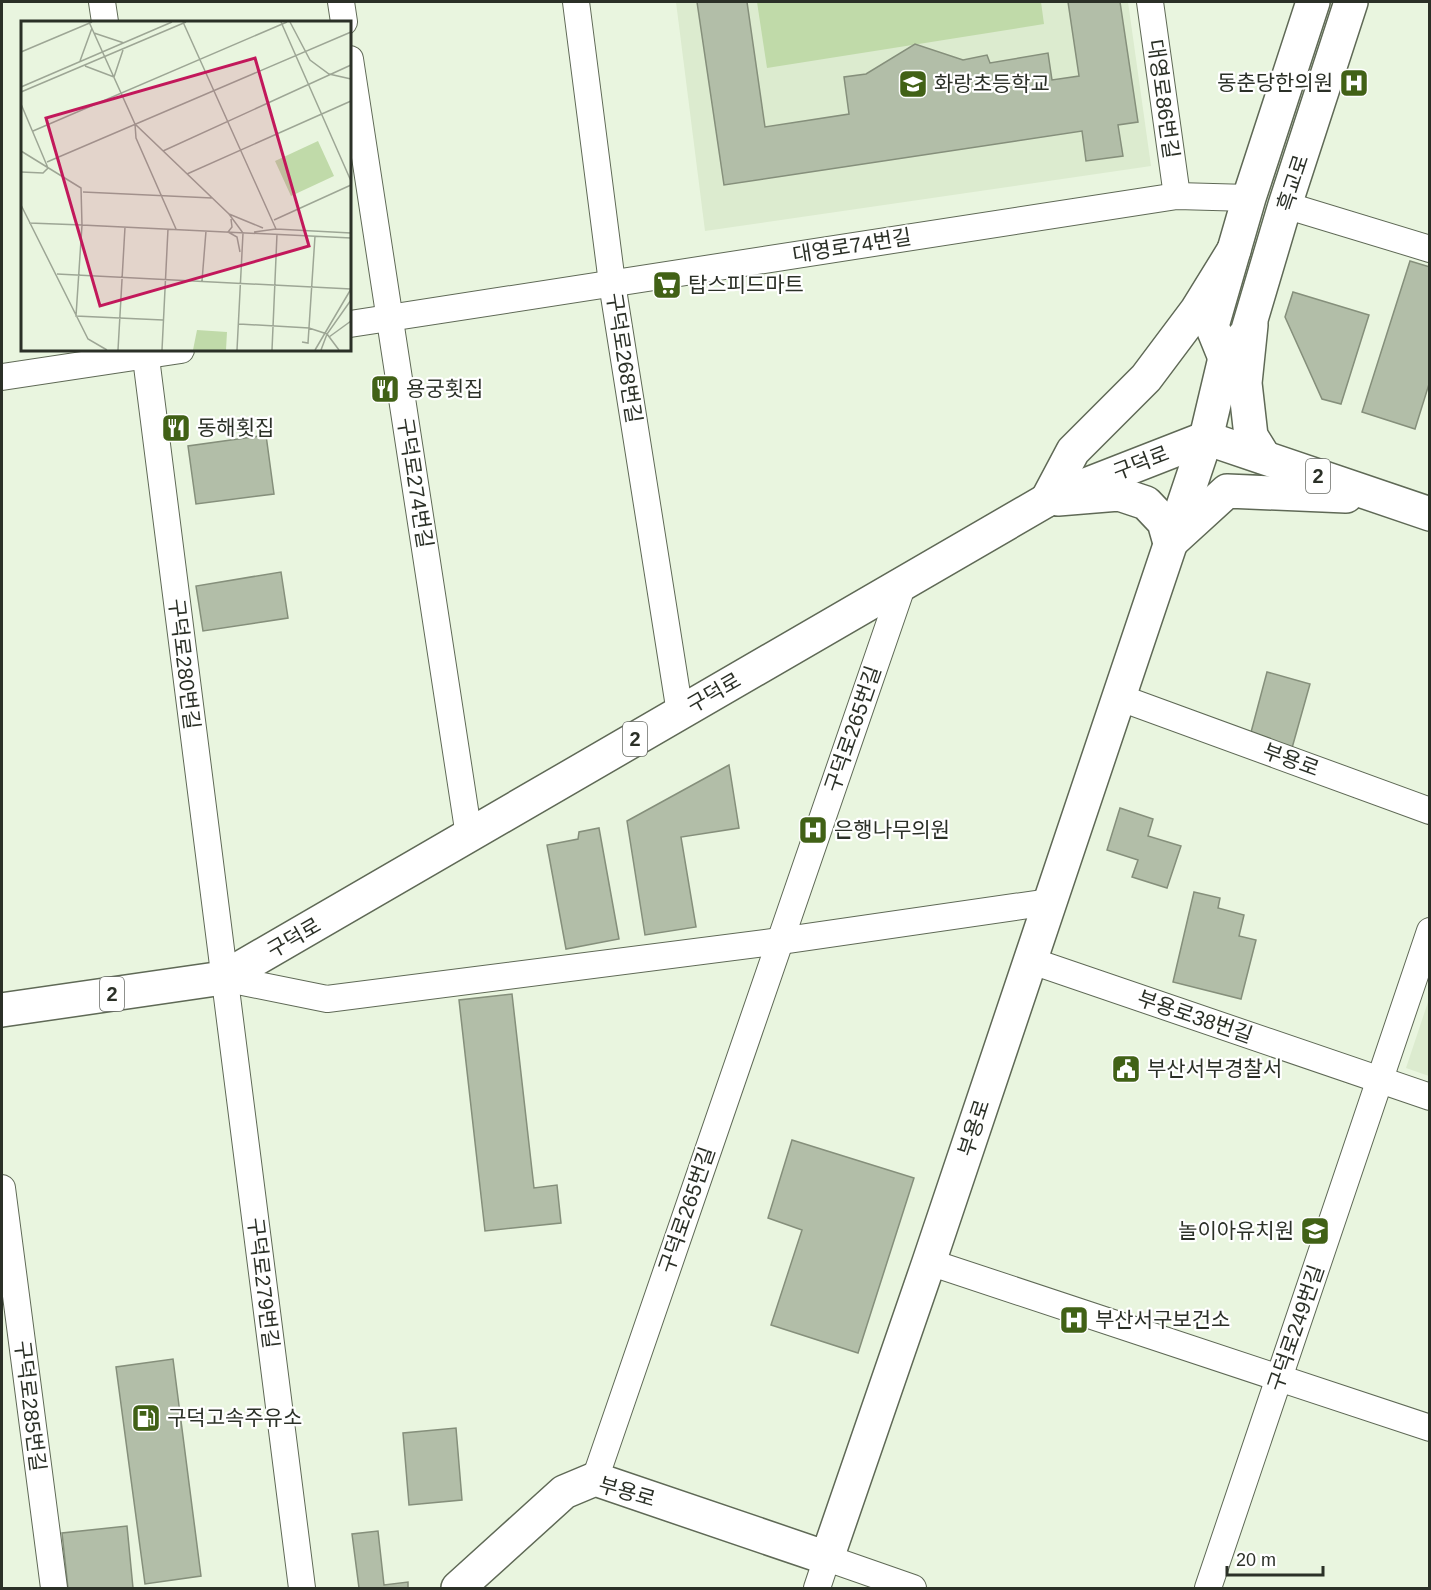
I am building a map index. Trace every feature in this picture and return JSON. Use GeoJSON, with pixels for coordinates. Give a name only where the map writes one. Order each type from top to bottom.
{"type":"FeatureCollection","features":[{"type":"Feature","properties":{"kind":"main road","name":"흑교로"},"geometry":{"type":"LineString","coordinates":[[1225,358],[1212,326],[1249,198],[1313,2]]}},
{"type":"Feature","properties":{"kind":"main road","name":"흑교로"},"geometry":{"type":"LineString","coordinates":[[1206,438],[1225,358],[1247,333],[1285,205],[1351,2]]}},
{"type":"Feature","properties":{"kind":"main road"},"geometry":{"type":"LineString","coordinates":[[1047,500],[1073,451],[1146,378],[1197,310],[1234,250]]}},
{"type":"Feature","properties":{"kind":"main road"},"geometry":{"type":"LineString","coordinates":[[1252,318],[1245,383],[1251,436],[1264,458]]}},
{"type":"Feature","properties":{"kind":"main road","name":"구덕로"},"geometry":{"type":"LineString","coordinates":[[2,1011],[223,978],[1047,500],[1206,438]]}},
{"type":"Feature","properties":{"kind":"main road","name":"2"},"geometry":{"type":"LineString","coordinates":[[1206,438],[1430,514]]}},
{"type":"Feature","properties":{"kind":"main road","name":"부용로"},"geometry":{"type":"LineString","coordinates":[[458,1588],[564,1492],[595,1479],[822,1573],[1206,438]]}},
{"type":"Feature","properties":{"kind":"main road"},"geometry":{"type":"LineString","coordinates":[[1047,500],[1119,494],[1146,503],[1164,522],[1170,543],[1227,491],[1383,498]]}},
{"type":"Feature","properties":{"kind":"street"},"geometry":{"type":"LineString","coordinates":[[102,2],[105,21]]}},
{"type":"Feature","properties":{"kind":"street"},"geometry":{"type":"LineString","coordinates":[[341,2],[344,21]]}},
{"type":"Feature","properties":{"kind":"street","name":"구덕로268번길"},"geometry":{"type":"LineString","coordinates":[[576,2],[612,283],[680,713]]}},
{"type":"Feature","properties":{"kind":"street","name":"대영로86번길"},"geometry":{"type":"LineString","coordinates":[[1150,2],[1177,196]]}},
{"type":"Feature","properties":{"kind":"street","name":"구덕로274번길"},"geometry":{"type":"LineString","coordinates":[[351,66],[469,836]]}},
{"type":"Feature","properties":{"kind":"street","name":"대영로74번길"},"geometry":{"type":"LineString","coordinates":[[351,324],[1177,196],[1249,198]]}},
{"type":"Feature","properties":{"kind":"street"},"geometry":{"type":"LineString","coordinates":[[1285,205],[1430,249]]}},
{"type":"Feature","properties":{"kind":"street"},"geometry":{"type":"LineString","coordinates":[[2,377],[164,351]]}},
{"type":"Feature","properties":{"kind":"street","name":"구덕로280번길"},"geometry":{"type":"LineString","coordinates":[[146,352],[223,978]]}},
{"type":"Feature","properties":{"kind":"street","name":"구덕로265번길"},"geometry":{"type":"LineString","coordinates":[[595,1479],[903,584]]}},
{"type":"Feature","properties":{"kind":"street","name":"부용로"},"geometry":{"type":"LineString","coordinates":[[1118,697],[1430,811]]}},
{"type":"Feature","properties":{"kind":"street"},"geometry":{"type":"LineString","coordinates":[[223,978],[327,999],[780,941],[1049,902]]}},
{"type":"Feature","properties":{"kind":"street","name":"구덕로249번길"},"geometry":{"type":"LineString","coordinates":[[1208,1588],[1430,932]]}},
{"type":"Feature","properties":{"kind":"street","name":"부용로38번길"},"geometry":{"type":"LineString","coordinates":[[1029,960],[1430,1097]]}},
{"type":"Feature","properties":{"kind":"street","name":"구덕로279번길"},"geometry":{"type":"LineString","coordinates":[[223,978],[302,1588]]}},
{"type":"Feature","properties":{"kind":"street","name":"구덕로285번길"},"geometry":{"type":"LineString","coordinates":[[2,1188],[54,1588]]}},
{"type":"Feature","properties":{"kind":"street"},"geometry":{"type":"LineString","coordinates":[[929,1262],[1430,1428]]}},
{"type":"Feature","properties":{"kind":"street"},"geometry":{"type":"LineString","coordinates":[[822,1573],[913,1588]]}},
{"type":"Feature","properties":{"kind":"shaded area","name":"화랑초등학교"},"geometry":{"type":"Polygon","coordinates":[[[676,2],[1128,2],[1151,166],[705,231],[676,2]]]}},
{"type":"Feature","properties":{"kind":"shaded area"},"geometry":{"type":"Polygon","coordinates":[[[1429,999],[1429,1076],[1406,1068],[1429,999]]]}},
{"type":"Feature","properties":{"kind":"green space"},"geometry":{"type":"Polygon","coordinates":[[[757,2],[1041,2],[1044,24],[767,68],[757,2]]]}},
{"type":"Feature","properties":{"kind":"building"},"geometry":{"type":"Polygon","coordinates":[[[697,2],[747,2],[765,127],[849,114],[844,77],[866,74],[915,44],[963,60],[987,55],[990,63],[1048,53],[1052,80],[1079,76],[1068,2],[1120,2],[1138,122],[1118,125],[1123,156],[1086,161],[1082,131],[724,185],[697,2]]]}},
{"type":"Feature","properties":{"kind":"building"},"geometry":{"type":"Polygon","coordinates":[[[1410,261],[1430,267],[1430,381],[1415,429],[1362,412],[1410,261]]]}},
{"type":"Feature","properties":{"kind":"building"},"geometry":{"type":"Polygon","coordinates":[[[1293,292],[1369,315],[1341,404],[1322,399],[1285,317],[1293,292]]]}},
{"type":"Feature","properties":{"kind":"building"},"geometry":{"type":"Polygon","coordinates":[[[266,435],[274,494],[196,504],[188,446],[266,435]]]}},
{"type":"Feature","properties":{"kind":"building"},"geometry":{"type":"Polygon","coordinates":[[[281,572],[288,618],[203,631],[196,586],[281,572]]]}},
{"type":"Feature","properties":{"kind":"building"},"geometry":{"type":"Polygon","coordinates":[[[1267,672],[1310,684],[1292,748],[1250,736],[1267,672]]]}},
{"type":"Feature","properties":{"kind":"building"},"geometry":{"type":"Polygon","coordinates":[[[729,765],[739,828],[681,837],[696,927],[645,935],[627,821],[729,765]]]}},
{"type":"Feature","properties":{"kind":"building"},"geometry":{"type":"Polygon","coordinates":[[[1120,808],[1153,819],[1148,836],[1181,846],[1167,888],[1132,877],[1138,860],[1107,850],[1120,808]]]}},
{"type":"Feature","properties":{"kind":"building"},"geometry":{"type":"Polygon","coordinates":[[[599,828],[619,939],[566,949],[547,845],[578,839],[579,832],[599,828]]]}},
{"type":"Feature","properties":{"kind":"building"},"geometry":{"type":"Polygon","coordinates":[[[1194,892],[1220,898],[1218,908],[1244,915],[1239,936],[1256,940],[1241,999],[1173,982],[1194,892]]]}},
{"type":"Feature","properties":{"kind":"building"},"geometry":{"type":"Polygon","coordinates":[[[512,994],[534,1188],[557,1185],[561,1223],[485,1231],[459,1000],[512,994]]]}},
{"type":"Feature","properties":{"kind":"building"},"geometry":{"type":"Polygon","coordinates":[[[792,1140],[914,1178],[858,1353],[771,1325],[802,1230],[768,1218],[792,1140]]]}},
{"type":"Feature","properties":{"kind":"building"},"geometry":{"type":"Polygon","coordinates":[[[173,1359],[201,1576],[145,1584],[116,1367],[173,1359]]]}},
{"type":"Feature","properties":{"kind":"building"},"geometry":{"type":"Polygon","coordinates":[[[456,1428],[462,1500],[409,1505],[403,1433],[456,1428]]]}},
{"type":"Feature","properties":{"kind":"building"},"geometry":{"type":"Polygon","coordinates":[[[127,1526],[133,1588],[68,1588],[62,1533],[127,1526]]]}},
{"type":"Feature","properties":{"kind":"building"},"geometry":{"type":"Polygon","coordinates":[[[378,1531],[384,1585],[408,1582],[408,1588],[359,1588],[352,1534],[378,1531]]]}},
{"type":"Feature","properties":{"kind":"place","name":"동춘당한의원"},"geometry":{"type":"Point","coordinates":[1354,83]}},
{"type":"Feature","properties":{"kind":"place","name":"화랑초등학교"},"geometry":{"type":"Point","coordinates":[913,84]}},
{"type":"Feature","properties":{"kind":"place","name":"탑스피드마트"},"geometry":{"type":"Point","coordinates":[667,285]}},
{"type":"Feature","properties":{"kind":"place","name":"용궁횟집"},"geometry":{"type":"Point","coordinates":[385,389]}},
{"type":"Feature","properties":{"kind":"place","name":"동해횟집"},"geometry":{"type":"Point","coordinates":[176,428]}},
{"type":"Feature","properties":{"kind":"place","name":"은행나무의원"},"geometry":{"type":"Point","coordinates":[813,830]}},
{"type":"Feature","properties":{"kind":"place","name":"부산서부경찰서"},"geometry":{"type":"Point","coordinates":[1126,1069]}},
{"type":"Feature","properties":{"kind":"place","name":"놀이아유치원"},"geometry":{"type":"Point","coordinates":[1315,1231]}},
{"type":"Feature","properties":{"kind":"place","name":"부산서구보건소"},"geometry":{"type":"Point","coordinates":[1074,1320]}},
{"type":"Feature","properties":{"kind":"place","name":"구덕고속주유소"},"geometry":{"type":"Point","coordinates":[146,1418]}}]}
